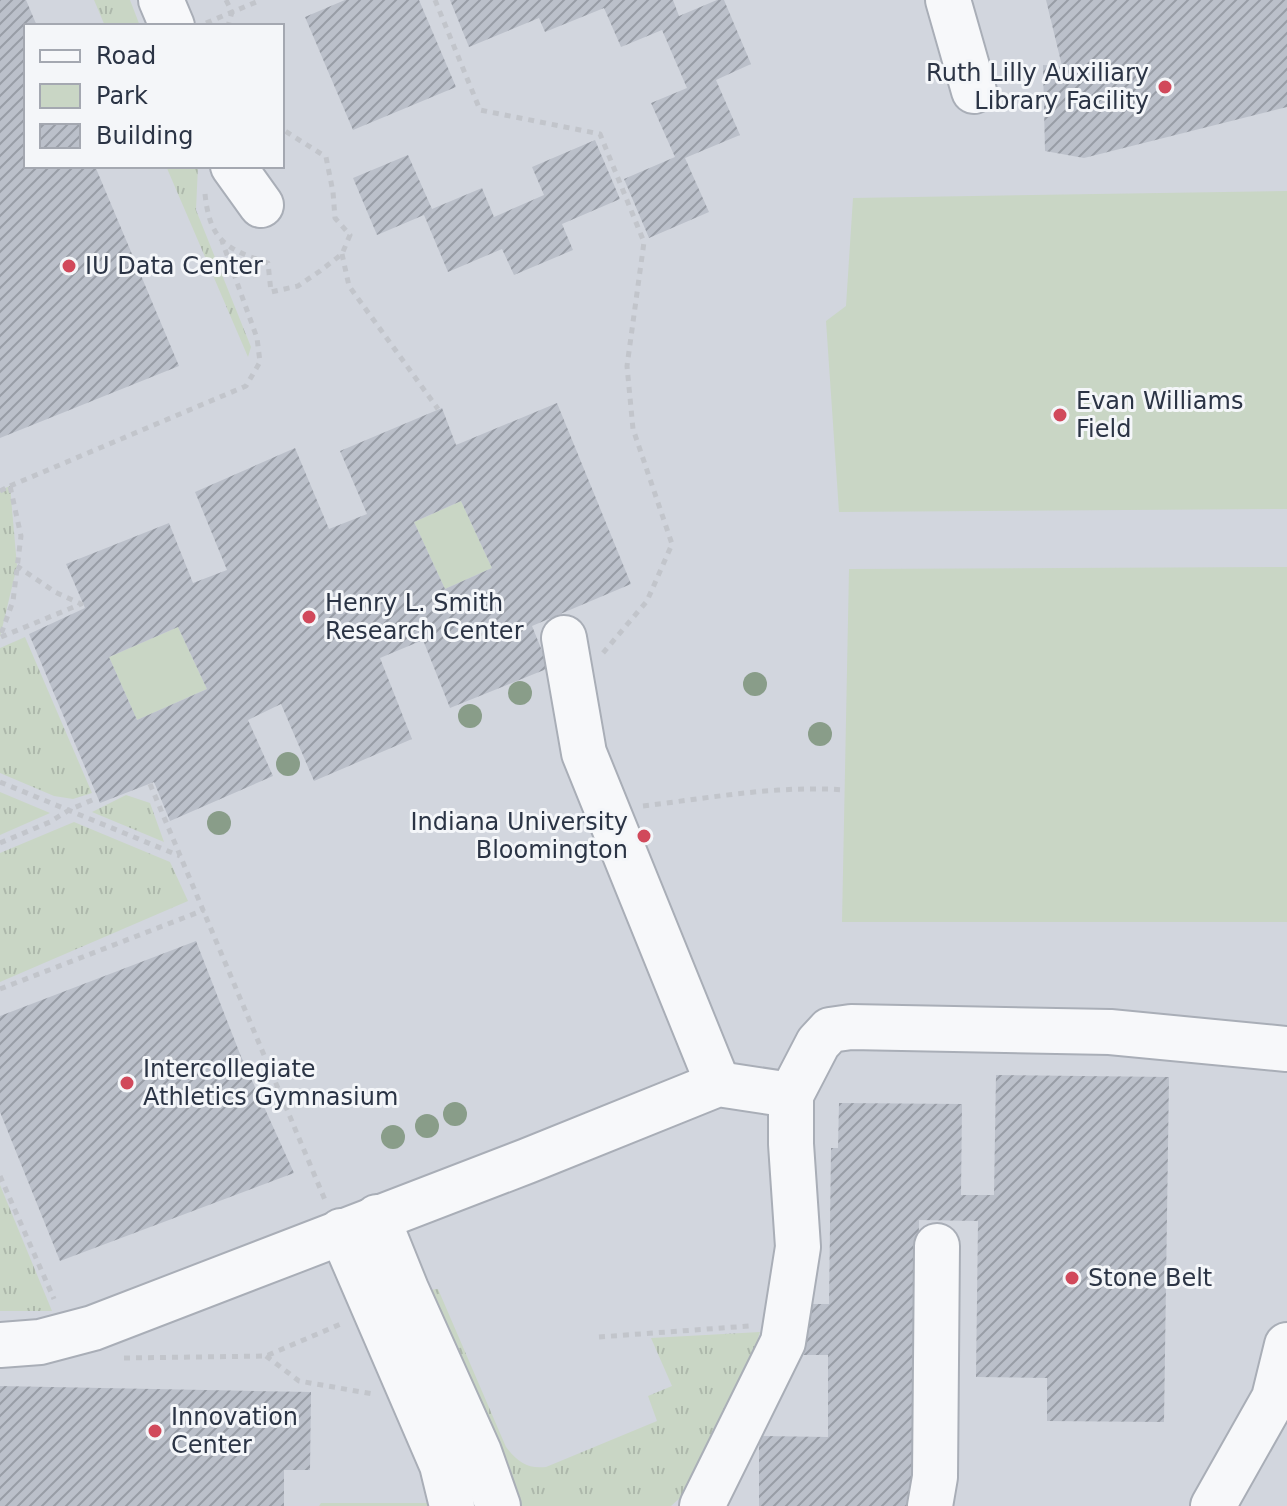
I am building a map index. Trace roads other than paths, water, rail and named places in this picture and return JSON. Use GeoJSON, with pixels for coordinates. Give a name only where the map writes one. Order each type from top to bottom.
{"type":"FeatureCollection","features":[{"type":"Feature","properties":{"kind":"lane"},"geometry":{"type":"LineString","coordinates":[[161,0],[171,24]]}},
{"type":"Feature","properties":{"kind":"lane"},"geometry":{"type":"LineString","coordinates":[[948,0],[974,91]]}},
{"type":"Feature","properties":{"kind":"lane"},"geometry":{"type":"LineString","coordinates":[[234,168],[261,205]]}},
{"type":"Feature","properties":{"kind":"lane"},"geometry":{"type":"LineString","coordinates":[[564,638],[584,753],[718,1084]]}},
{"type":"Feature","properties":{"kind":"lane"},"geometry":{"type":"LineString","coordinates":[[702,1506],[783,1342],[798,1247],[791,1095],[818,1043],[830,1030],[851,1027],[1110,1032],[1287,1049]]}},
{"type":"Feature","properties":{"kind":"lane"},"geometry":{"type":"LineString","coordinates":[[0,1345],[40,1342],[93,1328],[348,1217],[527,1161],[718,1084],[791,1095]]}},
{"type":"Feature","properties":{"kind":"lane"},"geometry":{"type":"LineString","coordinates":[[348,1217],[442,1465],[452,1506]]}},
{"type":"Feature","properties":{"kind":"lane"},"geometry":{"type":"LineString","coordinates":[[348,1217],[406,1289],[479,1452],[498,1506]]}},
{"type":"Feature","properties":{"kind":"lane"},"geometry":{"type":"LineString","coordinates":[[930,1506],[935,1477],[937,1246]]}},
{"type":"Feature","properties":{"kind":"lane"},"geometry":{"type":"LineString","coordinates":[[1213,1506],[1274,1398],[1287,1345]]}},
{"type":"Feature","properties":{"kind":"place","name":"Ruth Lilly Auxiliary Library Facility"},"geometry":{"type":"Point","coordinates":[1165,87]}},
{"type":"Feature","properties":{"kind":"place","name":"IU Data Center"},"geometry":{"type":"Point","coordinates":[69,266]}},
{"type":"Feature","properties":{"kind":"place","name":"Evan Williams Field"},"geometry":{"type":"Point","coordinates":[1060,415]}},
{"type":"Feature","properties":{"kind":"place","name":"Henry L. Smith Research Center"},"geometry":{"type":"Point","coordinates":[309,617]}},
{"type":"Feature","properties":{"kind":"place","name":"Indiana University Bloomington"},"geometry":{"type":"Point","coordinates":[644,836]}},
{"type":"Feature","properties":{"kind":"place","name":"Intercollegiate Athletics Gymnasium"},"geometry":{"type":"Point","coordinates":[127,1083]}},
{"type":"Feature","properties":{"kind":"place","name":"Stone Belt"},"geometry":{"type":"Point","coordinates":[1072,1278]}},
{"type":"Feature","properties":{"kind":"place","name":"Innovation Center"},"geometry":{"type":"Point","coordinates":[155,1431]}}]}
